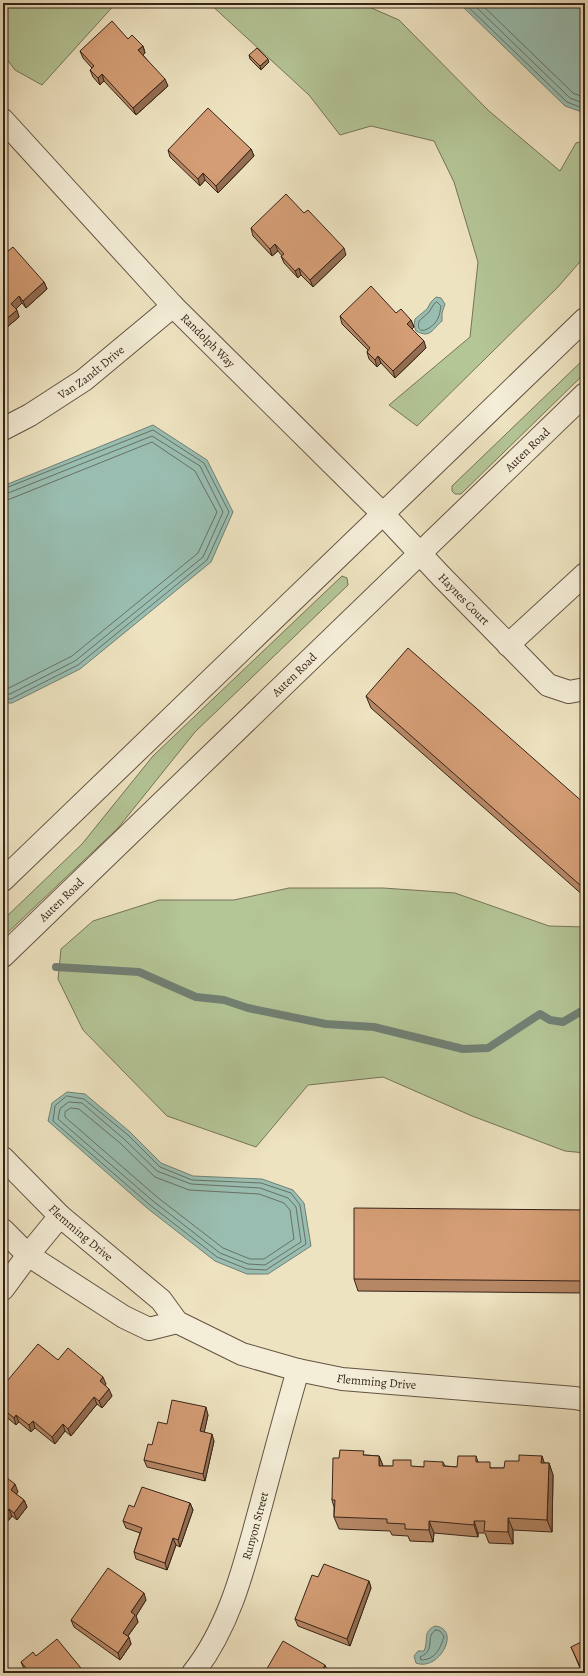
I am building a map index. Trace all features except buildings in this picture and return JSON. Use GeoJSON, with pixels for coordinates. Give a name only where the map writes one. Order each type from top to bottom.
{"type":"FeatureCollection","features":[{"type":"Feature","properties":{"kind":"street","name":"Randolph Way"},"geometry":{"type":"LineString","coordinates":[[3,120],[173,306],[383,514],[419,554]]}},
{"type":"Feature","properties":{"kind":"street","name":"Van Zandt Drive"},"geometry":{"type":"LineString","coordinates":[[3,429],[30,415],[84,380],[173,306]]}},
{"type":"Feature","properties":{"kind":"street"},"geometry":{"type":"LineString","coordinates":[[3,880],[585,319]]}},
{"type":"Feature","properties":{"kind":"street","name":"Auten Road"},"geometry":{"type":"LineString","coordinates":[[3,956],[585,394]]}},
{"type":"Feature","properties":{"kind":"street","name":"Haynes Court"},"geometry":{"type":"LineString","coordinates":[[419,554],[548,685],[569,692],[585,689]]}},
{"type":"Feature","properties":{"kind":"street"},"geometry":{"type":"LineString","coordinates":[[508,645],[585,574]]}},
{"type":"Feature","properties":{"kind":"street","name":"Flemming Drive"},"geometry":{"type":"LineString","coordinates":[[3,1158],[60,1216],[161,1300],[177,1322],[242,1354],[298,1370],[342,1379],[585,1400]]}},
{"type":"Feature","properties":{"kind":"street"},"geometry":{"type":"LineString","coordinates":[[3,1290],[28,1255],[60,1216]]}},
{"type":"Feature","properties":{"kind":"street"},"geometry":{"type":"LineString","coordinates":[[3,1230],[28,1255],[124,1317],[149,1329],[177,1322]]}},
{"type":"Feature","properties":{"kind":"street","name":"Runyon Street"},"geometry":{"type":"LineString","coordinates":[[193,1673],[201,1662],[221,1626],[240,1581],[298,1370]]}},
{"type":"Feature","properties":{"kind":"green space"},"geometry":{"type":"Polygon","coordinates":[[[3,3],[116,3],[42,85],[15,70],[3,54],[3,3]]]}},
{"type":"Feature","properties":{"kind":"green space"},"geometry":{"type":"Polygon","coordinates":[[[209,3],[360,3],[399,20],[489,111],[560,171],[576,143],[585,141],[585,256],[558,287],[417,426],[389,405],[470,337],[478,262],[454,182],[434,141],[371,126],[340,135],[309,95],[209,3]]]}},
{"type":"Feature","properties":{"kind":"green space"},"geometry":{"type":"Polygon","coordinates":[[[585,358],[585,373],[461,494],[455,494],[452,491],[452,486],[585,358]]]}},
{"type":"Feature","properties":{"kind":"green space"},"geometry":{"type":"Polygon","coordinates":[[[342,576],[347,578],[348,585],[195,732],[118,828],[3,937],[3,920],[82,844],[153,756],[342,576]]]}},
{"type":"Feature","properties":{"kind":"green space"},"geometry":{"type":"Polygon","coordinates":[[[289,888],[383,888],[455,893],[549,926],[585,927],[585,1153],[565,1151],[472,1116],[383,1077],[308,1085],[256,1147],[167,1116],[83,1030],[58,979],[61,949],[93,921],[159,900],[234,900],[289,888]]]}},
{"type":"Feature","properties":{"kind":"water"},"geometry":{"type":"Polygon","coordinates":[[[459,3],[585,3],[585,113],[565,106],[459,3]]]}},
{"type":"Feature","properties":{"kind":"water"},"geometry":{"type":"Polygon","coordinates":[[[436,297],[441,298],[445,304],[442,313],[442,321],[431,332],[425,334],[416,331],[414,325],[415,319],[427,309],[436,297]]]}},
{"type":"Feature","properties":{"kind":"water"},"geometry":{"type":"Polygon","coordinates":[[[153,425],[207,460],[233,512],[211,562],[80,669],[12,703],[3,703],[3,486],[153,425]]]}},
{"type":"Feature","properties":{"kind":"water"},"geometry":{"type":"Polygon","coordinates":[[[67,1092],[85,1094],[130,1132],[161,1163],[193,1176],[262,1179],[293,1190],[304,1203],[311,1246],[268,1274],[247,1274],[215,1261],[147,1208],[48,1121],[52,1103],[67,1092]]]}},
{"type":"Feature","properties":{"kind":"water"},"geometry":{"type":"Polygon","coordinates":[[[435,1626],[443,1629],[447,1634],[447,1641],[444,1649],[439,1656],[432,1661],[425,1664],[416,1663],[414,1656],[418,1651],[424,1651],[428,1631],[435,1626]]]}},
{"type":"Feature","properties":{"kind":"waterway"},"geometry":{"type":"LineString","coordinates":[[56,967],[139,972],[196,997],[224,1000],[248,1008],[326,1024],[374,1027],[463,1049],[488,1048],[540,1014],[550,1020],[563,1022],[585,1009]]}}]}
